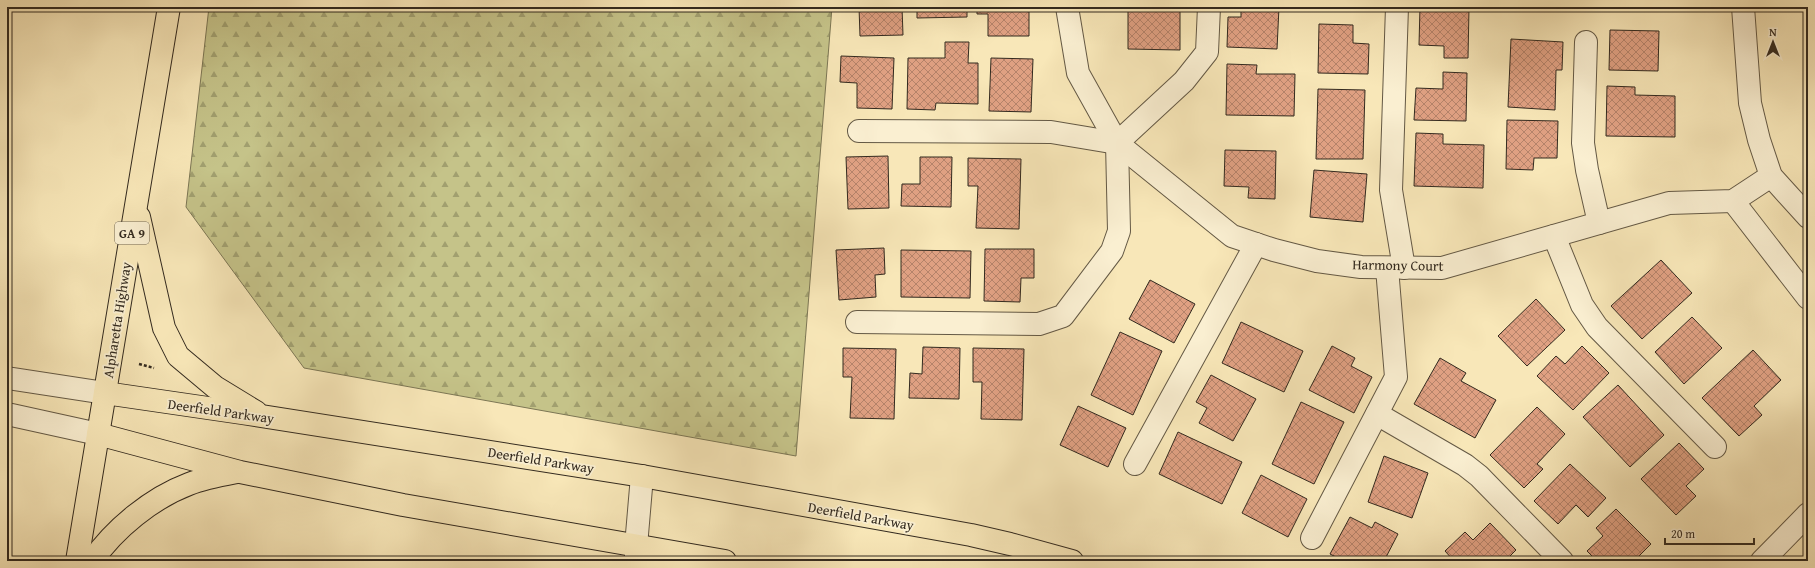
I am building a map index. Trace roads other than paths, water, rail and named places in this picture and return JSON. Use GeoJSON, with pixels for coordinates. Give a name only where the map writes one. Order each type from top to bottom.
{"type":"FeatureCollection","features":[{"type":"Feature","properties":{"kind":"main road","name":"Alpharetta Highway"},"geometry":{"type":"LineString","coordinates":[[77,561],[169,7]]}},
{"type":"Feature","properties":{"kind":"main road"},"geometry":{"type":"LineString","coordinates":[[136,206],[164,328],[178,356],[215,387],[264,417]]}},
{"type":"Feature","properties":{"kind":"main road","name":"Deerfield Parkway"},"geometry":{"type":"LineString","coordinates":[[105,393],[642,476],[971,535],[1072,561]]}},
{"type":"Feature","properties":{"kind":"main road"},"geometry":{"type":"LineString","coordinates":[[98,434],[240,472],[636,553],[725,561]]}},
{"type":"Feature","properties":{"kind":"main road"},"geometry":{"type":"LineString","coordinates":[[92,561],[125,524],[162,498],[189,484],[240,472]]}},
{"type":"Feature","properties":{"kind":"street"},"geometry":{"type":"LineString","coordinates":[[857,322],[1039,324],[1063,316],[1112,251],[1120,231],[1117,143],[1078,74],[1067,7]]}},
{"type":"Feature","properties":{"kind":"street"},"geometry":{"type":"LineString","coordinates":[[1117,143],[1184,81],[1207,52],[1209,7]]}},
{"type":"Feature","properties":{"kind":"street"},"geometry":{"type":"LineString","coordinates":[[1312,538],[1396,377],[1396,268],[1391,190],[1396,7]]}},
{"type":"Feature","properties":{"kind":"street"},"geometry":{"type":"LineString","coordinates":[[1743,7],[1750,103],[1759,140],[1771,176],[1808,217]]}},
{"type":"Feature","properties":{"kind":"street"},"geometry":{"type":"LineString","coordinates":[[1586,42],[1584,143],[1587,170],[1600,223]]}},
{"type":"Feature","properties":{"kind":"street"},"geometry":{"type":"LineString","coordinates":[[859,131],[1051,132],[1117,143]]}},
{"type":"Feature","properties":{"kind":"street","name":"Harmony Court"},"geometry":{"type":"LineString","coordinates":[[1117,143],[1232,236],[1274,250],[1317,261],[1361,267],[1442,268],[1669,202],[1733,200]]}},
{"type":"Feature","properties":{"kind":"street"},"geometry":{"type":"LineString","coordinates":[[1771,176],[1733,200],[1808,298]]}},
{"type":"Feature","properties":{"kind":"street"},"geometry":{"type":"LineString","coordinates":[[1554,236],[1582,305],[1597,327],[1716,447]]}},
{"type":"Feature","properties":{"kind":"street"},"geometry":{"type":"LineString","coordinates":[[1135,464],[1256,244]]}},
{"type":"Feature","properties":{"kind":"street","name":"Deerfield Parkway"},"geometry":{"type":"LineString","coordinates":[[7,378],[105,393]]}},
{"type":"Feature","properties":{"kind":"street"},"geometry":{"type":"LineString","coordinates":[[7,414],[98,434]]}},
{"type":"Feature","properties":{"kind":"street"},"geometry":{"type":"LineString","coordinates":[[1377,414],[1465,465],[1479,476],[1562,561]]}},
{"type":"Feature","properties":{"kind":"street"},"geometry":{"type":"LineString","coordinates":[[636,553],[642,476]]}},
{"type":"Feature","properties":{"kind":"street"},"geometry":{"type":"LineString","coordinates":[[1762,561],[1808,514]]}}]}
